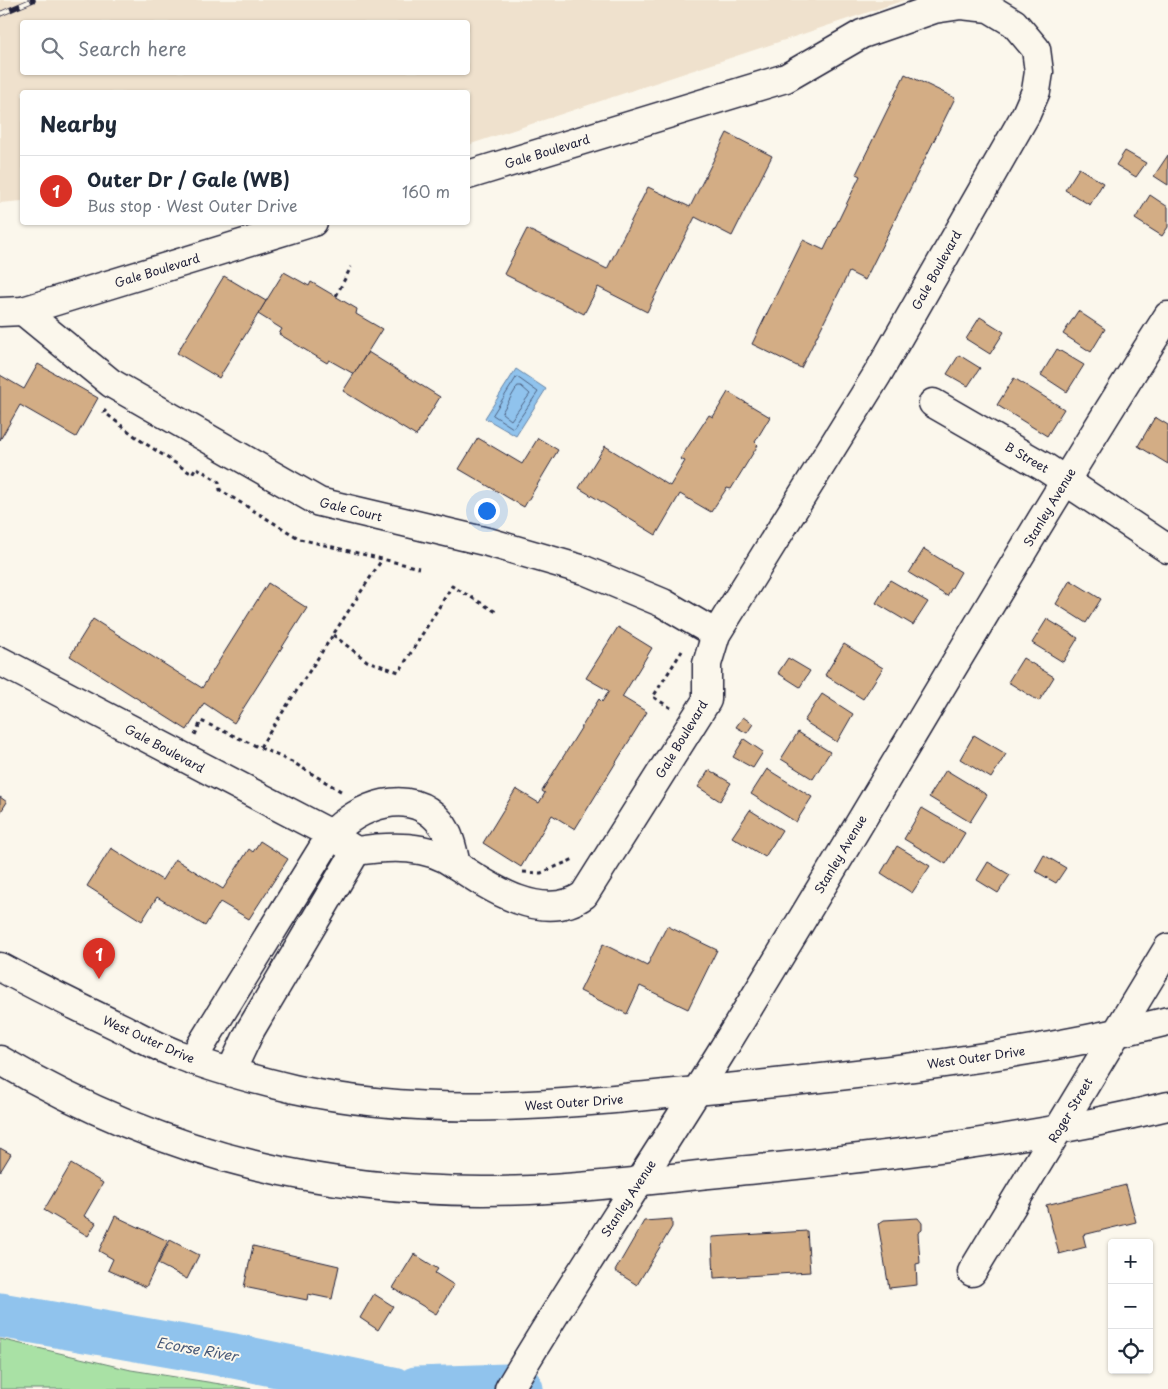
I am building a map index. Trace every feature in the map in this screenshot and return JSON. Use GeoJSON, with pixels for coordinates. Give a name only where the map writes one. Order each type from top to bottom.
{"type":"FeatureCollection","features":[{"type":"Feature","properties":{"kind":"street","name":"Gale Boulevard"},"geometry":{"type":"LineString","coordinates":[[0,661],[331,835],[356,851],[384,847],[404,848],[440,856],[493,890],[520,900],[544,905],[576,901],[584,895],[707,700],[707,664],[716,634],[877,375],[1026,114],[1036,91],[1039,72],[1036,49],[1014,23],[989,8],[961,5],[934,8],[862,34],[786,78],[470,174]]}},
{"type":"Feature","properties":{"kind":"street","name":"Gale Boulevard"},"geometry":{"type":"LineString","coordinates":[[11,311],[303,225]]}},
{"type":"Feature","properties":{"kind":"street","name":"Gale Court"},"geometry":{"type":"LineString","coordinates":[[11,311],[115,386],[319,502],[488,542],[584,570],[663,603],[716,634]]}},
{"type":"Feature","properties":{"kind":"street","name":"Stanley Avenue"},"geometry":{"type":"LineString","coordinates":[[514,1381],[696,1091],[1065,480],[1168,316]]}},
{"type":"Feature","properties":{"kind":"street","name":"B Street"},"geometry":{"type":"LineString","coordinates":[[933,403],[1065,480],[1168,549]]}},
{"type":"Feature","properties":{"kind":"street"},"geometry":{"type":"LineString","coordinates":[[192,1060],[331,835],[342,823],[358,812],[380,804],[401,802],[419,805],[441,823],[450,840],[456,865]]}},
{"type":"Feature","properties":{"kind":"street"},"geometry":{"type":"LineString","coordinates":[[231,1071],[251,1029],[356,851]]}},
{"type":"Feature","properties":{"kind":"street","name":"Roger Street"},"geometry":{"type":"LineString","coordinates":[[972,1272],[1168,948]]}},
{"type":"Feature","properties":{"kind":"street","name":"West Outer Drive"},"geometry":{"type":"LineString","coordinates":[[0,967],[83,1009],[192,1060],[295,1089],[377,1102],[426,1106],[476,1108],[558,1104],[861,1074],[1115,1034],[1168,1021]]}},
{"type":"Feature","properties":{"kind":"street"},"geometry":{"type":"LineString","coordinates":[[0,1060],[76,1101],[152,1135],[239,1163],[290,1174],[393,1188],[445,1191],[532,1190],[847,1160],[963,1145],[1168,1106]]}},
{"type":"Feature","properties":{"kind":"path"},"geometry":{"type":"LineString","coordinates":[[336,296],[351,267]]}},
{"type":"Feature","properties":{"kind":"path"},"geometry":{"type":"LineString","coordinates":[[260,748],[381,561]]}},
{"type":"Feature","properties":{"kind":"path"},"geometry":{"type":"LineString","coordinates":[[407,566],[419,568]]}},
{"type":"Feature","properties":{"kind":"path"},"geometry":{"type":"LineString","coordinates":[[333,635],[367,661],[399,672],[452,586],[498,613]]}},
{"type":"Feature","properties":{"kind":"path"},"geometry":{"type":"LineString","coordinates":[[667,717],[672,709],[653,697],[683,649]]}},
{"type":"Feature","properties":{"kind":"path"},"geometry":{"type":"LineString","coordinates":[[191,743],[201,721],[294,763],[351,798]]}},
{"type":"Feature","properties":{"kind":"path"},"geometry":{"type":"LineString","coordinates":[[517,872],[542,873],[573,860],[578,853]]}},
{"type":"Feature","properties":{"kind":"shaded area"},"geometry":{"type":"Polygon","coordinates":[[[0,0],[905,0],[470,144],[470,90],[20,90],[20,201],[0,203],[0,0]]]}},
{"type":"Feature","properties":{"kind":"green space"},"geometry":{"type":"Polygon","coordinates":[[[0,1339],[131,1370],[252,1389],[0,1389],[0,1339]]]}},
{"type":"Feature","properties":{"kind":"water"},"geometry":{"type":"Polygon","coordinates":[[[516,369],[546,389],[516,436],[485,418],[516,369]]]}},
{"type":"Feature","properties":{"kind":"building"},"geometry":{"type":"Polygon","coordinates":[[[905,74],[955,98],[865,280],[849,272],[801,368],[752,344],[803,240],[824,250],[860,176],[856,174],[905,74]]]}},
{"type":"Feature","properties":{"kind":"building"},"geometry":{"type":"Polygon","coordinates":[[[727,133],[772,156],[732,236],[695,217],[647,312],[598,287],[584,314],[504,274],[527,229],[607,269],[648,187],[690,207],[727,133]]]}},
{"type":"Feature","properties":{"kind":"building"},"geometry":{"type":"Polygon","coordinates":[[[1125,151],[1146,163],[1136,177],[1116,165],[1125,151]]]}},
{"type":"Feature","properties":{"kind":"building"},"geometry":{"type":"Polygon","coordinates":[[[1168,155],[1168,185],[1154,176],[1168,155]]]}},
{"type":"Feature","properties":{"kind":"building"},"geometry":{"type":"Polygon","coordinates":[[[1079,168],[1103,183],[1090,205],[1065,190],[1079,168]]]}},
{"type":"Feature","properties":{"kind":"building"},"geometry":{"type":"Polygon","coordinates":[[[1150,195],[1168,207],[1168,227],[1162,236],[1135,219],[1150,195]]]}},
{"type":"Feature","properties":{"kind":"building"},"geometry":{"type":"Polygon","coordinates":[[[284,272],[309,286],[311,282],[357,309],[356,314],[382,329],[354,374],[329,360],[327,363],[279,334],[282,329],[258,314],[284,272]]]}},
{"type":"Feature","properties":{"kind":"building"},"geometry":{"type":"Polygon","coordinates":[[[224,276],[266,301],[219,378],[177,353],[224,276]]]}},
{"type":"Feature","properties":{"kind":"building"},"geometry":{"type":"Polygon","coordinates":[[[1078,311],[1105,329],[1091,352],[1063,334],[1078,311]]]}},
{"type":"Feature","properties":{"kind":"building"},"geometry":{"type":"Polygon","coordinates":[[[980,317],[1004,332],[990,354],[966,339],[980,317]]]}},
{"type":"Feature","properties":{"kind":"building"},"geometry":{"type":"Polygon","coordinates":[[[1057,349],[1084,365],[1067,392],[1041,375],[1057,349]]]}},
{"type":"Feature","properties":{"kind":"building"},"geometry":{"type":"Polygon","coordinates":[[[368,352],[440,397],[416,436],[343,391],[368,352]]]}},
{"type":"Feature","properties":{"kind":"building"},"geometry":{"type":"Polygon","coordinates":[[[959,355],[980,368],[968,386],[947,374],[959,355]]]}},
{"type":"Feature","properties":{"kind":"building"},"geometry":{"type":"Polygon","coordinates":[[[38,364],[98,398],[76,437],[20,405],[0,440],[0,375],[24,389],[38,364]]]}},
{"type":"Feature","properties":{"kind":"building"},"geometry":{"type":"Polygon","coordinates":[[[1014,378],[1064,409],[1047,436],[997,405],[1014,378]]]}},
{"type":"Feature","properties":{"kind":"building"},"geometry":{"type":"Polygon","coordinates":[[[728,392],[770,417],[755,442],[758,445],[731,489],[727,488],[711,512],[680,494],[656,535],[579,488],[605,446],[670,486],[685,461],[680,459],[709,415],[713,417],[728,392]]]}},
{"type":"Feature","properties":{"kind":"building"},"geometry":{"type":"Polygon","coordinates":[[[1155,417],[1168,425],[1168,464],[1138,446],[1155,417]]]}},
{"type":"Feature","properties":{"kind":"building"},"geometry":{"type":"Polygon","coordinates":[[[478,438],[522,464],[538,438],[558,450],[524,507],[459,469],[478,438]]]}},
{"type":"Feature","properties":{"kind":"building"},"geometry":{"type":"Polygon","coordinates":[[[924,549],[961,572],[947,596],[909,573],[924,549]]]}},
{"type":"Feature","properties":{"kind":"building"},"geometry":{"type":"Polygon","coordinates":[[[890,580],[928,602],[913,625],[876,603],[890,580]]]}},
{"type":"Feature","properties":{"kind":"building"},"geometry":{"type":"Polygon","coordinates":[[[1070,580],[1101,599],[1086,623],[1056,604],[1070,580]]]}},
{"type":"Feature","properties":{"kind":"building"},"geometry":{"type":"Polygon","coordinates":[[[268,583],[307,608],[234,723],[204,703],[187,730],[70,656],[93,619],[202,688],[268,583]]]}},
{"type":"Feature","properties":{"kind":"building"},"geometry":{"type":"Polygon","coordinates":[[[1047,619],[1078,638],[1063,662],[1032,643],[1047,619]]]}},
{"type":"Feature","properties":{"kind":"building"},"geometry":{"type":"Polygon","coordinates":[[[618,627],[652,648],[622,697],[647,712],[575,829],[552,815],[521,867],[483,843],[516,789],[539,803],[545,793],[542,791],[599,699],[602,702],[609,691],[586,678],[618,627]]]}},
{"type":"Feature","properties":{"kind":"building"},"geometry":{"type":"Polygon","coordinates":[[[844,644],[883,668],[863,699],[825,675],[844,644]]]}},
{"type":"Feature","properties":{"kind":"building"},"geometry":{"type":"Polygon","coordinates":[[[788,658],[810,671],[800,687],[778,673],[788,658]]]}},
{"type":"Feature","properties":{"kind":"building"},"geometry":{"type":"Polygon","coordinates":[[[1023,658],[1054,677],[1039,701],[1008,682],[1023,658]]]}},
{"type":"Feature","properties":{"kind":"building"},"geometry":{"type":"Polygon","coordinates":[[[822,694],[853,714],[837,742],[804,721],[822,694]]]}},
{"type":"Feature","properties":{"kind":"building"},"geometry":{"type":"Polygon","coordinates":[[[743,717],[753,724],[747,733],[736,727],[743,717]]]}},
{"type":"Feature","properties":{"kind":"building"},"geometry":{"type":"Polygon","coordinates":[[[798,732],[830,752],[813,779],[781,759],[798,732]]]}},
{"type":"Feature","properties":{"kind":"building"},"geometry":{"type":"Polygon","coordinates":[[[974,735],[1006,754],[991,778],[960,759],[974,735]]]}},
{"type":"Feature","properties":{"kind":"building"},"geometry":{"type":"Polygon","coordinates":[[[744,739],[763,752],[753,768],[733,757],[744,739]]]}},
{"type":"Feature","properties":{"kind":"building"},"geometry":{"type":"Polygon","coordinates":[[[767,769],[812,797],[796,822],[751,794],[767,769]]]}},
{"type":"Feature","properties":{"kind":"building"},"geometry":{"type":"Polygon","coordinates":[[[709,770],[731,783],[720,801],[698,787],[709,770]]]}},
{"type":"Feature","properties":{"kind":"building"},"geometry":{"type":"Polygon","coordinates":[[[946,770],[987,795],[970,822],[929,797],[946,770]]]}},
{"type":"Feature","properties":{"kind":"building"},"geometry":{"type":"Polygon","coordinates":[[[0,797],[7,802],[0,813],[0,797]]]}},
{"type":"Feature","properties":{"kind":"building"},"geometry":{"type":"Polygon","coordinates":[[[922,808],[965,833],[946,864],[904,839],[922,808]]]}},
{"type":"Feature","properties":{"kind":"building"},"geometry":{"type":"Polygon","coordinates":[[[750,810],[782,830],[765,857],[732,837],[750,810]]]}},
{"type":"Feature","properties":{"kind":"building"},"geometry":{"type":"Polygon","coordinates":[[[260,841],[288,859],[249,919],[220,902],[205,926],[157,897],[142,921],[87,886],[111,848],[162,880],[175,859],[223,889],[249,849],[253,852],[260,841]]]}},
{"type":"Feature","properties":{"kind":"building"},"geometry":{"type":"Polygon","coordinates":[[[897,846],[930,866],[912,893],[881,873],[897,846]]]}},
{"type":"Feature","properties":{"kind":"building"},"geometry":{"type":"Polygon","coordinates":[[[1044,855],[1066,868],[1056,883],[1035,871],[1044,855]]]}},
{"type":"Feature","properties":{"kind":"building"},"geometry":{"type":"Polygon","coordinates":[[[988,862],[1010,875],[998,893],[977,880],[988,862]]]}},
{"type":"Feature","properties":{"kind":"building"},"geometry":{"type":"Polygon","coordinates":[[[667,926],[717,950],[688,1009],[640,986],[627,1014],[580,991],[603,944],[647,966],[667,926]]]}},
{"type":"Feature","properties":{"kind":"building"},"geometry":{"type":"Polygon","coordinates":[[[0,1148],[11,1154],[0,1172],[0,1148]]]}},
{"type":"Feature","properties":{"kind":"building"},"geometry":{"type":"Polygon","coordinates":[[[71,1164],[103,1183],[84,1216],[96,1223],[88,1236],[44,1210],[71,1164]]]}},
{"type":"Feature","properties":{"kind":"building"},"geometry":{"type":"Polygon","coordinates":[[[1126,1185],[1136,1222],[1083,1235],[1086,1247],[1059,1254],[1046,1205],[1126,1185]]]}},
{"type":"Feature","properties":{"kind":"building"},"geometry":{"type":"Polygon","coordinates":[[[115,1216],[168,1241],[146,1287],[108,1270],[113,1259],[99,1251],[115,1216]]]}},
{"type":"Feature","properties":{"kind":"building"},"geometry":{"type":"Polygon","coordinates":[[[918,1218],[922,1223],[922,1230],[918,1233],[920,1263],[916,1264],[917,1285],[889,1288],[878,1224],[884,1220],[918,1218]]]}},
{"type":"Feature","properties":{"kind":"building"},"geometry":{"type":"Polygon","coordinates":[[[672,1219],[672,1227],[637,1285],[615,1271],[644,1221],[672,1219]]]}},
{"type":"Feature","properties":{"kind":"building"},"geometry":{"type":"Polygon","coordinates":[[[807,1231],[810,1272],[714,1278],[712,1237],[807,1231]]]}},
{"type":"Feature","properties":{"kind":"building"},"geometry":{"type":"Polygon","coordinates":[[[170,1240],[199,1255],[187,1279],[158,1264],[170,1240]]]}},
{"type":"Feature","properties":{"kind":"building"},"geometry":{"type":"Polygon","coordinates":[[[253,1246],[339,1266],[332,1299],[308,1294],[307,1300],[244,1287],[253,1246]]]}},
{"type":"Feature","properties":{"kind":"building"},"geometry":{"type":"Polygon","coordinates":[[[414,1254],[438,1269],[435,1273],[454,1285],[436,1314],[393,1288],[414,1254]]]}},
{"type":"Feature","properties":{"kind":"building"},"geometry":{"type":"Polygon","coordinates":[[[374,1294],[393,1306],[378,1330],[360,1318],[374,1294]]]}},
{"type":"Feature","properties":{"kind":"waterway","name":"Ecorse River"},"geometry":{"type":"LineString","coordinates":[[0,1315],[234,1356],[393,1389]]}},
{"type":"Feature","properties":{"kind":"waterway","name":"Ecorse River"},"geometry":{"type":"LineString","coordinates":[[416,1389],[507,1386],[521,1389]]}},
{"type":"Feature","properties":{"kind":"railway"},"geometry":{"type":"LineString","coordinates":[[0,14],[33,0]]}},
{"type":"Feature","properties":{"kind":"place","name":"Outer Dr / Gale (WB)"},"geometry":{"type":"Point","coordinates":[99,979]}}]}
